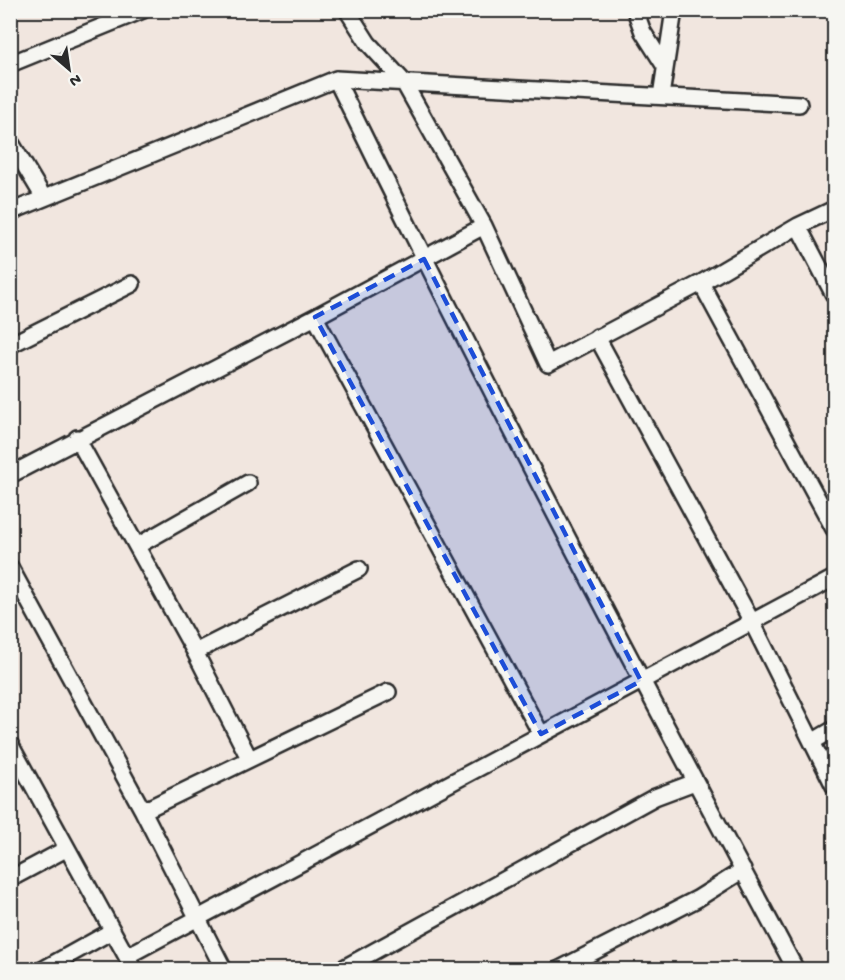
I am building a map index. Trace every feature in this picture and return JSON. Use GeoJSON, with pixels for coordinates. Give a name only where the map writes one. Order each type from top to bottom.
{"type":"FeatureCollection","features":[{"type":"Feature","properties":{"kind":"street"},"geometry":{"type":"LineString","coordinates":[[10,64],[143,10]]}},
{"type":"Feature","properties":{"kind":"street"},"geometry":{"type":"LineString","coordinates":[[347,10],[368,43],[403,81],[484,226],[548,364],[701,283],[798,226],[834,209]]}},
{"type":"Feature","properties":{"kind":"street"},"geometry":{"type":"LineString","coordinates":[[635,10],[643,32],[664,65]]}},
{"type":"Feature","properties":{"kind":"street"},"geometry":{"type":"LineString","coordinates":[[661,96],[670,13]]}},
{"type":"Feature","properties":{"kind":"street"},"geometry":{"type":"LineString","coordinates":[[336,79],[424,259],[641,681],[796,969]]}},
{"type":"Feature","properties":{"kind":"street"},"geometry":{"type":"LineString","coordinates":[[10,212],[336,79],[799,104]]}},
{"type":"Feature","properties":{"kind":"street"},"geometry":{"type":"LineString","coordinates":[[10,141],[44,198]]}},
{"type":"Feature","properties":{"kind":"street"},"geometry":{"type":"LineString","coordinates":[[10,475],[77,438],[315,317],[484,226]]}},
{"type":"Feature","properties":{"kind":"street"},"geometry":{"type":"LineString","coordinates":[[798,226],[834,295]]}},
{"type":"Feature","properties":{"kind":"street"},"geometry":{"type":"LineString","coordinates":[[701,283],[834,529]]}},
{"type":"Feature","properties":{"kind":"street"},"geometry":{"type":"LineString","coordinates":[[10,345],[132,284]]}},
{"type":"Feature","properties":{"kind":"street"},"geometry":{"type":"LineString","coordinates":[[315,317],[541,734]]}},
{"type":"Feature","properties":{"kind":"street"},"geometry":{"type":"LineString","coordinates":[[597,337],[752,622],[834,786]]}},
{"type":"Feature","properties":{"kind":"street"},"geometry":{"type":"LineString","coordinates":[[77,438],[195,652],[249,758]]}},
{"type":"Feature","properties":{"kind":"street"},"geometry":{"type":"LineString","coordinates":[[137,546],[248,483]]}},
{"type":"Feature","properties":{"kind":"street"},"geometry":{"type":"LineString","coordinates":[[10,567],[143,811],[224,969]]}},
{"type":"Feature","properties":{"kind":"street"},"geometry":{"type":"LineString","coordinates":[[195,652],[360,569]]}},
{"type":"Feature","properties":{"kind":"street"},"geometry":{"type":"LineString","coordinates":[[10,744],[16,770],[66,849],[130,963],[197,917],[834,578]]}},
{"type":"Feature","properties":{"kind":"street"},"geometry":{"type":"LineString","coordinates":[[143,811],[388,692]]}},
{"type":"Feature","properties":{"kind":"street"},"geometry":{"type":"LineString","coordinates":[[812,742],[834,729]]}},
{"type":"Feature","properties":{"kind":"street"},"geometry":{"type":"LineString","coordinates":[[340,969],[357,965],[655,797],[695,782]]}},
{"type":"Feature","properties":{"kind":"street"},"geometry":{"type":"LineString","coordinates":[[10,879],[66,849]]}},
{"type":"Feature","properties":{"kind":"street"},"geometry":{"type":"LineString","coordinates":[[558,969],[697,899],[742,870]]}},
{"type":"Feature","properties":{"kind":"street"},"geometry":{"type":"LineString","coordinates":[[42,969],[112,931]]}},
{"type":"Feature","properties":{"kind":"highlighted area"},"geometry":{"type":"Polygon","coordinates":[[[424,259],[641,681],[541,734],[315,317],[424,259]]]}}]}
